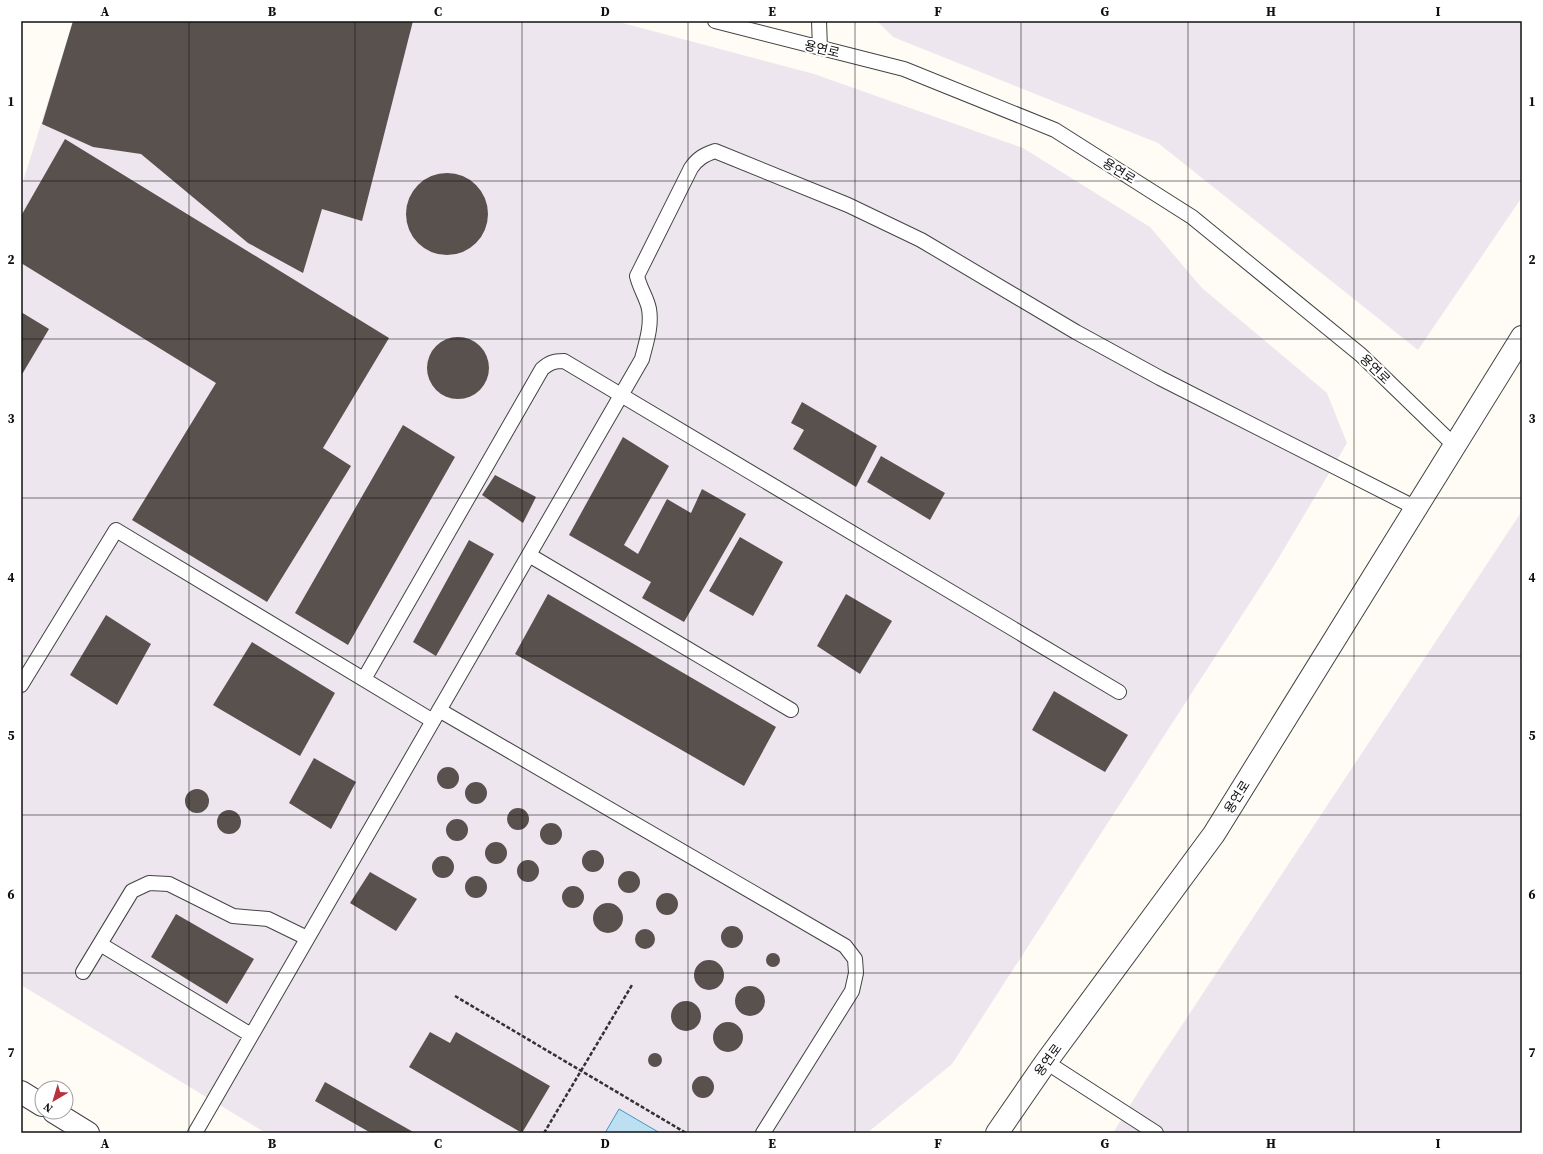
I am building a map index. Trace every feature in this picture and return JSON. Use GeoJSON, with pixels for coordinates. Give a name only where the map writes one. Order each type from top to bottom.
{"type":"FeatureCollection","features":[{"type":"Feature","properties":{"kind":"street","name":"용연로"},"geometry":{"type":"LineString","coordinates":[[997,1133],[1046,1062],[1214,834],[1522,337]]}},
{"type":"Feature","properties":{"kind":"street"},"geometry":{"type":"LineString","coordinates":[[21,1092],[34,1100]]}},
{"type":"Feature","properties":{"kind":"street"},"geometry":{"type":"LineString","coordinates":[[67,1120],[88,1133]]}},
{"type":"Feature","properties":{"kind":"lane","name":"용연로"},"geometry":{"type":"LineString","coordinates":[[715,21],[904,69],[1061,134],[1192,217],[1361,355],[1455,446]]}},
{"type":"Feature","properties":{"kind":"lane"},"geometry":{"type":"LineString","coordinates":[[819,21],[820,48]]}},
{"type":"Feature","properties":{"kind":"lane"},"geometry":{"type":"LineString","coordinates":[[195,1133],[642,359],[649,333],[649,308],[639,287],[637,276],[691,168],[696,160],[704,154],[715,151],[848,204],[921,240],[1076,332],[1160,378],[1416,508]]}},
{"type":"Feature","properties":{"kind":"lane"},"geometry":{"type":"LineString","coordinates":[[364,679],[542,369],[550,362],[564,361],[1119,692]]}},
{"type":"Feature","properties":{"kind":"lane"},"geometry":{"type":"LineString","coordinates":[[21,685],[116,530],[364,679],[436,715],[845,946],[855,959],[856,973],[852,991],[763,1133]]}},
{"type":"Feature","properties":{"kind":"lane"},"geometry":{"type":"LineString","coordinates":[[529,555],[791,710]]}},
{"type":"Feature","properties":{"kind":"lane"},"geometry":{"type":"LineString","coordinates":[[83,972],[132,892],[149,882],[169,884],[234,916],[268,918],[307,938]]}},
{"type":"Feature","properties":{"kind":"lane"},"geometry":{"type":"LineString","coordinates":[[100,944],[251,1035]]}},
{"type":"Feature","properties":{"kind":"lane"},"geometry":{"type":"LineString","coordinates":[[1046,1062],[1156,1133]]}},
{"type":"Feature","properties":{"kind":"path"},"geometry":{"type":"LineString","coordinates":[[544,1133],[632,985]]}},
{"type":"Feature","properties":{"kind":"path"},"geometry":{"type":"LineString","coordinates":[[455,996],[580,1072],[686,1133]]}},
{"type":"Feature","properties":{"kind":"shaded area"},"geometry":{"type":"Polygon","coordinates":[[[73,21],[615,21],[814,74],[1023,148],[1150,227],[1202,288],[1327,393],[1347,443],[1275,564],[952,1064],[867,1133],[266,1133],[21,985],[21,188],[73,21]]]}},
{"type":"Feature","properties":{"kind":"shaded area"},"geometry":{"type":"Polygon","coordinates":[[[877,21],[1522,21],[1522,197],[1418,350],[1158,143],[893,37],[877,21]]]}},
{"type":"Feature","properties":{"kind":"shaded area"},"geometry":{"type":"Polygon","coordinates":[[[1522,511],[1522,1133],[1113,1133],[1145,1081],[1522,511]]]}},
{"type":"Feature","properties":{"kind":"water"},"geometry":{"type":"Polygon","coordinates":[[[619,1109],[660,1133],[605,1133],[619,1109]]]}},
{"type":"Feature","properties":{"kind":"building"},"geometry":{"type":"Polygon","coordinates":[[[73,21],[413,21],[362,221],[322,209],[303,273],[248,243],[141,154],[93,147],[42,124],[73,21]]]}},
{"type":"Feature","properties":{"kind":"building"},"geometry":{"type":"Polygon","coordinates":[[[65,139],[389,338],[323,448],[351,466],[267,602],[132,520],[216,383],[21,263],[21,216],[65,139]]]}},
{"type":"Feature","properties":{"kind":"building"},"geometry":{"type":"Polygon","coordinates":[[[447,173],[463,177],[476,185],[484,198],[488,214],[484,230],[476,243],[463,251],[447,255],[431,251],[418,243],[410,230],[406,214],[410,198],[418,185],[431,177],[447,173]]]}},
{"type":"Feature","properties":{"kind":"building"},"geometry":{"type":"Polygon","coordinates":[[[21,312],[49,329],[21,376],[21,312]]]}},
{"type":"Feature","properties":{"kind":"building"},"geometry":{"type":"Polygon","coordinates":[[[452,337],[464,337],[480,346],[487,356],[489,368],[487,380],[480,390],[464,399],[452,399],[441,394],[432,385],[427,374],[427,362],[432,351],[441,342],[452,337]]]}},
{"type":"Feature","properties":{"kind":"building"},"geometry":{"type":"Polygon","coordinates":[[[802,402],[877,446],[856,487],[793,449],[804,430],[791,423],[802,402]]]}},
{"type":"Feature","properties":{"kind":"building"},"geometry":{"type":"Polygon","coordinates":[[[403,425],[455,457],[348,645],[295,613],[403,425]]]}},
{"type":"Feature","properties":{"kind":"building"},"geometry":{"type":"Polygon","coordinates":[[[623,437],[669,466],[624,545],[638,554],[667,499],[691,513],[702,489],[746,514],[684,622],[642,598],[651,582],[569,535],[623,437]]]}},
{"type":"Feature","properties":{"kind":"building"},"geometry":{"type":"Polygon","coordinates":[[[881,456],[945,493],[930,520],[867,482],[881,456]]]}},
{"type":"Feature","properties":{"kind":"building"},"geometry":{"type":"Polygon","coordinates":[[[495,475],[536,497],[523,523],[482,495],[495,475]]]}},
{"type":"Feature","properties":{"kind":"building"},"geometry":{"type":"Polygon","coordinates":[[[740,537],[783,562],[753,616],[709,591],[740,537]]]}},
{"type":"Feature","properties":{"kind":"building"},"geometry":{"type":"Polygon","coordinates":[[[469,540],[494,554],[436,656],[413,642],[469,540]]]}},
{"type":"Feature","properties":{"kind":"building"},"geometry":{"type":"Polygon","coordinates":[[[548,594],[776,727],[744,786],[515,654],[548,594]]]}},
{"type":"Feature","properties":{"kind":"building"},"geometry":{"type":"Polygon","coordinates":[[[846,594],[892,621],[860,674],[817,646],[846,594]]]}},
{"type":"Feature","properties":{"kind":"building"},"geometry":{"type":"Polygon","coordinates":[[[106,615],[151,644],[117,705],[70,675],[106,615]]]}},
{"type":"Feature","properties":{"kind":"building"},"geometry":{"type":"Polygon","coordinates":[[[252,642],[335,693],[300,756],[213,705],[252,642]]]}},
{"type":"Feature","properties":{"kind":"building"},"geometry":{"type":"Polygon","coordinates":[[[1054,691],[1128,735],[1105,772],[1032,730],[1054,691]]]}},
{"type":"Feature","properties":{"kind":"building"},"geometry":{"type":"Polygon","coordinates":[[[314,758],[356,782],[331,829],[289,803],[314,758]]]}},
{"type":"Feature","properties":{"kind":"building"},"geometry":{"type":"Polygon","coordinates":[[[448,767],[452,768],[458,774],[458,782],[452,788],[448,789],[444,788],[438,782],[437,778],[438,774],[444,768],[448,767]]]}},
{"type":"Feature","properties":{"kind":"building"},"geometry":{"type":"Polygon","coordinates":[[[476,782],[480,783],[486,789],[486,797],[480,803],[476,804],[472,803],[466,797],[465,793],[466,789],[472,783],[476,782]]]}},
{"type":"Feature","properties":{"kind":"building"},"geometry":{"type":"Polygon","coordinates":[[[197,789],[206,792],[209,801],[206,810],[197,813],[188,810],[185,801],[188,792],[197,789]]]}},
{"type":"Feature","properties":{"kind":"building"},"geometry":{"type":"Polygon","coordinates":[[[518,808],[522,809],[528,815],[528,823],[522,829],[518,830],[514,829],[508,823],[507,819],[508,815],[514,809],[518,808]]]}},
{"type":"Feature","properties":{"kind":"building"},"geometry":{"type":"Polygon","coordinates":[[[229,810],[238,813],[241,822],[238,831],[229,834],[220,831],[217,822],[220,813],[229,810]]]}},
{"type":"Feature","properties":{"kind":"building"},"geometry":{"type":"Polygon","coordinates":[[[457,819],[461,820],[467,826],[467,834],[461,840],[457,841],[453,840],[447,834],[446,830],[447,826],[453,820],[457,819]]]}},
{"type":"Feature","properties":{"kind":"building"},"geometry":{"type":"Polygon","coordinates":[[[551,823],[555,824],[561,830],[561,838],[555,844],[551,845],[547,844],[541,838],[540,834],[541,830],[547,824],[551,823]]]}},
{"type":"Feature","properties":{"kind":"building"},"geometry":{"type":"Polygon","coordinates":[[[496,842],[500,843],[506,849],[506,857],[500,863],[496,864],[492,863],[486,857],[485,853],[486,849],[492,843],[496,842]]]}},
{"type":"Feature","properties":{"kind":"building"},"geometry":{"type":"Polygon","coordinates":[[[593,850],[597,851],[603,857],[603,865],[597,871],[593,872],[589,871],[583,865],[582,861],[583,857],[589,851],[593,850]]]}},
{"type":"Feature","properties":{"kind":"building"},"geometry":{"type":"Polygon","coordinates":[[[443,856],[447,857],[453,863],[453,871],[447,877],[443,878],[439,877],[433,871],[432,867],[433,863],[439,857],[443,856]]]}},
{"type":"Feature","properties":{"kind":"building"},"geometry":{"type":"Polygon","coordinates":[[[528,860],[532,861],[538,867],[538,875],[532,881],[528,882],[524,881],[518,875],[517,871],[518,867],[524,861],[528,860]]]}},
{"type":"Feature","properties":{"kind":"building"},"geometry":{"type":"Polygon","coordinates":[[[629,871],[633,872],[639,878],[639,886],[633,892],[629,893],[625,892],[619,886],[618,882],[619,878],[625,872],[629,871]]]}},
{"type":"Feature","properties":{"kind":"building"},"geometry":{"type":"Polygon","coordinates":[[[370,872],[417,899],[396,931],[350,903],[370,872]]]}},
{"type":"Feature","properties":{"kind":"building"},"geometry":{"type":"Polygon","coordinates":[[[476,876],[480,877],[486,883],[486,891],[480,897],[476,898],[472,897],[466,891],[465,887],[466,883],[472,877],[476,876]]]}},
{"type":"Feature","properties":{"kind":"building"},"geometry":{"type":"Polygon","coordinates":[[[573,886],[577,887],[583,893],[583,901],[577,907],[573,908],[569,907],[563,901],[562,897],[563,893],[569,887],[573,886]]]}},
{"type":"Feature","properties":{"kind":"building"},"geometry":{"type":"Polygon","coordinates":[[[667,893],[671,894],[677,900],[677,908],[671,914],[667,915],[663,914],[657,908],[656,904],[657,900],[663,894],[667,893]]]}},
{"type":"Feature","properties":{"kind":"building"},"geometry":{"type":"Polygon","coordinates":[[[608,903],[619,907],[623,918],[619,929],[608,933],[597,929],[593,918],[597,907],[608,903]]]}},
{"type":"Feature","properties":{"kind":"building"},"geometry":{"type":"Polygon","coordinates":[[[176,914],[254,959],[227,1004],[151,957],[176,914]]]}},
{"type":"Feature","properties":{"kind":"building"},"geometry":{"type":"Polygon","coordinates":[[[732,926],[736,927],[742,933],[742,941],[736,947],[732,948],[728,947],[722,941],[721,937],[722,933],[728,927],[732,926]]]}},
{"type":"Feature","properties":{"kind":"building"},"geometry":{"type":"Polygon","coordinates":[[[641,929],[649,929],[655,935],[655,943],[649,949],[641,949],[635,943],[635,935],[641,929]]]}},
{"type":"Feature","properties":{"kind":"building"},"geometry":{"type":"Polygon","coordinates":[[[770,953],[776,953],[780,957],[780,963],[776,967],[770,967],[766,963],[766,957],[770,953]]]}},
{"type":"Feature","properties":{"kind":"building"},"geometry":{"type":"Polygon","coordinates":[[[709,960],[720,964],[724,975],[720,986],[709,990],[698,986],[694,975],[698,964],[709,960]]]}},
{"type":"Feature","properties":{"kind":"building"},"geometry":{"type":"Polygon","coordinates":[[[750,986],[761,990],[765,1001],[761,1012],[750,1016],[739,1012],[735,1001],[739,990],[750,986]]]}},
{"type":"Feature","properties":{"kind":"building"},"geometry":{"type":"Polygon","coordinates":[[[686,1001],[697,1005],[701,1016],[697,1027],[686,1031],[675,1027],[671,1016],[675,1005],[686,1001]]]}},
{"type":"Feature","properties":{"kind":"building"},"geometry":{"type":"Polygon","coordinates":[[[728,1022],[739,1026],[743,1037],[739,1048],[728,1052],[717,1048],[713,1037],[717,1026],[728,1022]]]}},
{"type":"Feature","properties":{"kind":"building"},"geometry":{"type":"Polygon","coordinates":[[[430,1032],[450,1043],[456,1032],[550,1086],[522,1133],[409,1067],[430,1032]]]}},
{"type":"Feature","properties":{"kind":"building"},"geometry":{"type":"Polygon","coordinates":[[[652,1053],[658,1053],[662,1057],[662,1063],[658,1067],[652,1067],[648,1063],[648,1057],[652,1053]]]}},
{"type":"Feature","properties":{"kind":"building"},"geometry":{"type":"Polygon","coordinates":[[[703,1076],[707,1077],[713,1083],[713,1091],[707,1097],[703,1098],[699,1097],[693,1091],[692,1087],[693,1083],[699,1077],[703,1076]]]}},
{"type":"Feature","properties":{"kind":"building"},"geometry":{"type":"Polygon","coordinates":[[[325,1082],[415,1133],[371,1133],[315,1101],[325,1082]]]}}]}
